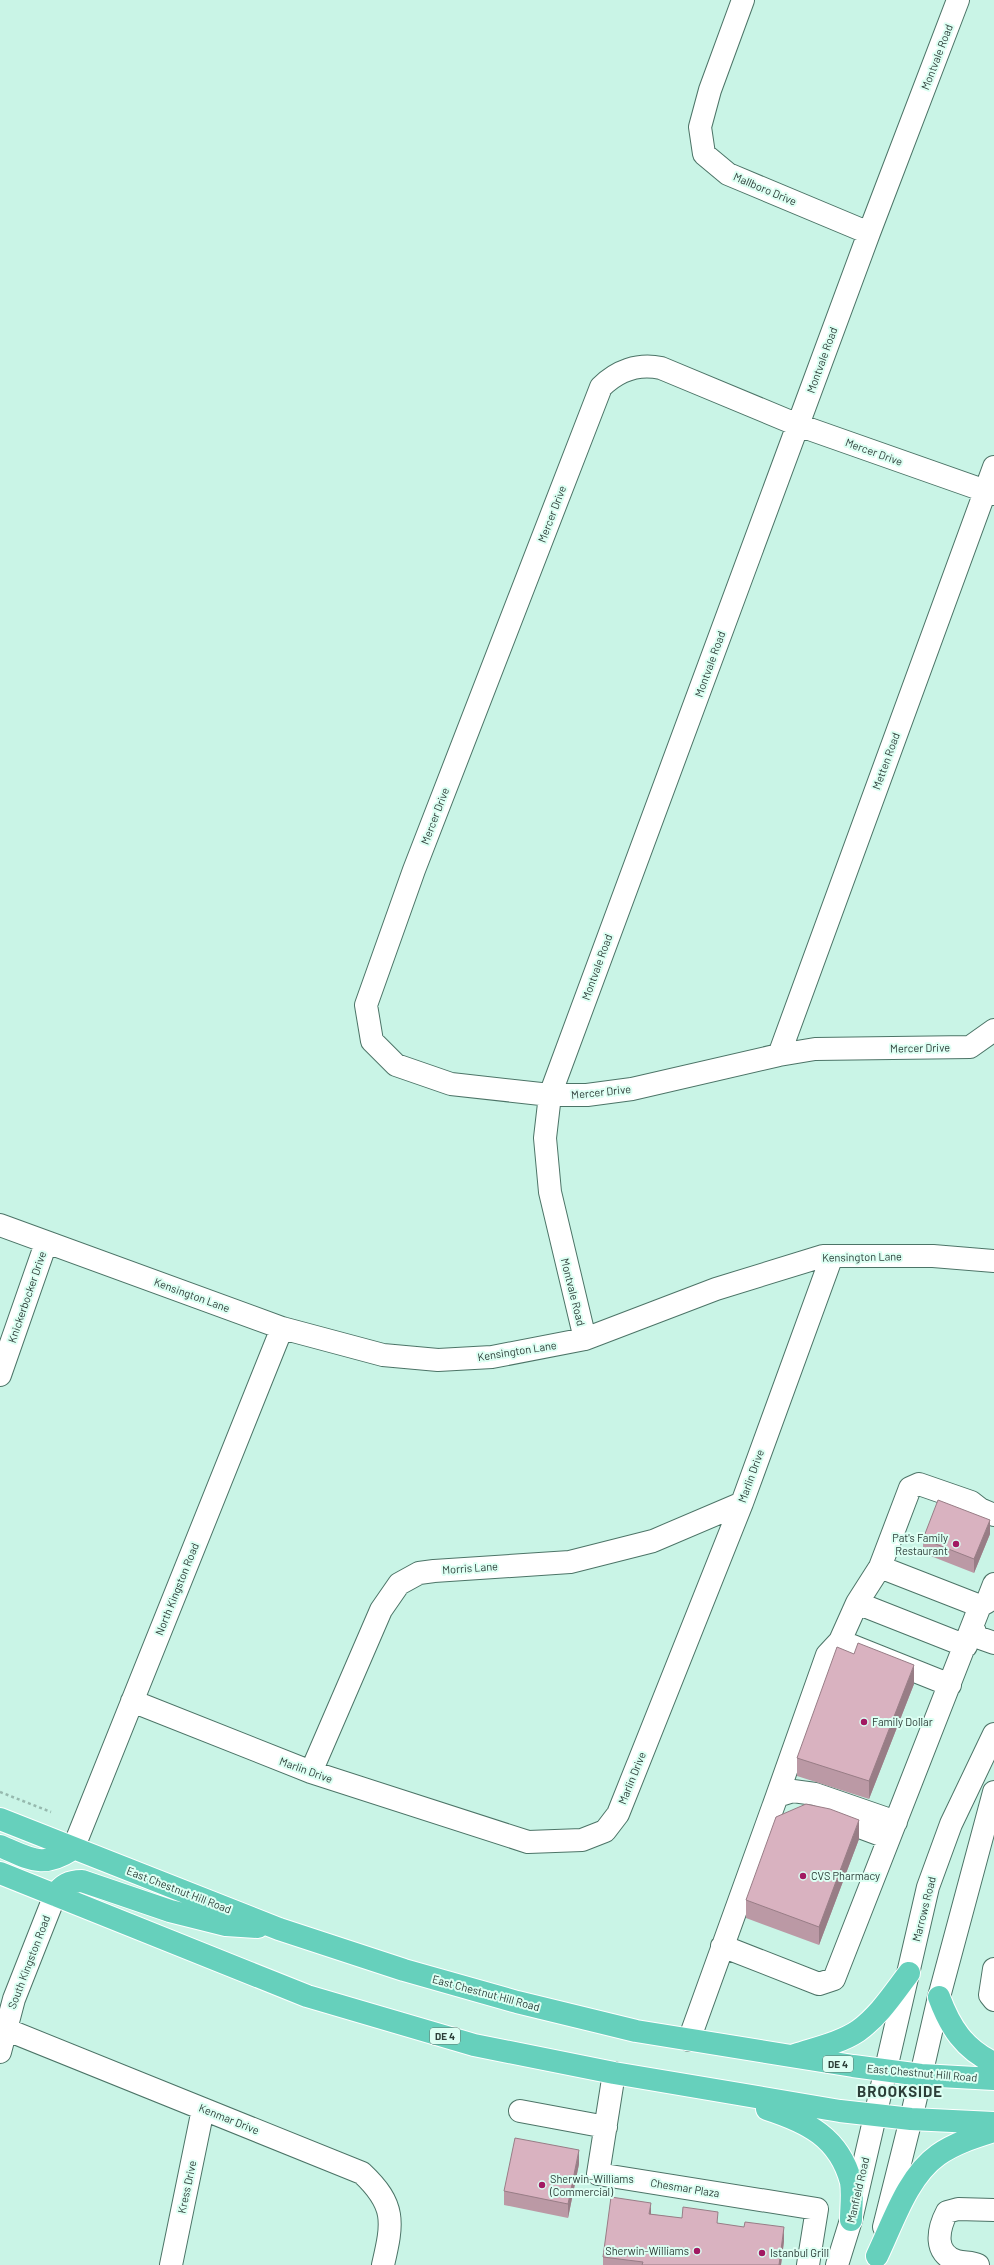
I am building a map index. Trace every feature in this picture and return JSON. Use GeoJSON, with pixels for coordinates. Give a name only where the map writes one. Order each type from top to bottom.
{"type":"FeatureCollection","features":[{"type":"Feature","properties":{"kind":"main road","name":"East Chestnut Hill Road"},"geometry":{"type":"LineString","coordinates":[[0,1819],[279,1929],[404,1970],[517,2002],[636,2031],[689,2040],[921,2075],[994,2079]]}},
{"type":"Feature","properties":{"kind":"main road"},"geometry":{"type":"LineString","coordinates":[[0,1846],[40,1861],[50,1861],[61,1857],[73,1849]]}},
{"type":"Feature","properties":{"kind":"main road","name":"DE 4"},"geometry":{"type":"LineString","coordinates":[[0,1873],[307,1996],[474,2045],[614,2073],[875,2115],[911,2119],[994,2123]]}},
{"type":"Feature","properties":{"kind":"main road"},"geometry":{"type":"LineString","coordinates":[[55,1895],[64,1884],[82,1880],[170,1911],[226,1925],[279,1929]]}},
{"type":"Feature","properties":{"kind":"main road"},"geometry":{"type":"LineString","coordinates":[[790,2056],[835,2042],[857,2031],[878,2014],[909,1974]]}},
{"type":"Feature","properties":{"kind":"main road"},"geometry":{"type":"LineString","coordinates":[[939,1997],[949,2024],[964,2043],[981,2056],[994,2063]]}},
{"type":"Feature","properties":{"kind":"main road"},"geometry":{"type":"LineString","coordinates":[[713,2090],[793,2118],[822,2134],[843,2161],[851,2184],[851,2220]]}},
{"type":"Feature","properties":{"kind":"main road"},"geometry":{"type":"LineString","coordinates":[[876,2260],[909,2190],[921,2171],[937,2156],[953,2146],[994,2131]]}},
{"type":"Feature","properties":{"kind":"street","name":"Mallboro Drive"},"geometry":{"type":"LineString","coordinates":[[744,0],[710,90],[700,127],[704,154],[728,174],[869,233]]}},
{"type":"Feature","properties":{"kind":"street","name":"Montvale Road"},"geometry":{"type":"LineString","coordinates":[[585,1339],[550,1192],[545,1138],[550,1095],[869,233],[958,0]]}},
{"type":"Feature","properties":{"kind":"street","name":"Mercer Drive"},"geometry":{"type":"LineString","coordinates":[[989,493],[798,425],[661,368],[648,365],[625,370],[611,377],[601,387],[414,870],[366,1005],[372,1041],[396,1065],[451,1084],[550,1095],[587,1095],[632,1089],[779,1055],[815,1049],[970,1047],[994,1030]]}},
{"type":"Feature","properties":{"kind":"street","name":"Metten Road"},"geometry":{"type":"LineString","coordinates":[[779,1055],[989,493],[994,468]]}},
{"type":"Feature","properties":{"kind":"street","name":"Kensington Lane"},"geometry":{"type":"LineString","coordinates":[[0,1225],[282,1328],[383,1355],[438,1360],[492,1357],[585,1339],[716,1289],[823,1256],[933,1256],[994,1260]]}},
{"type":"Feature","properties":{"kind":"street","name":"Knickerbocker Drive"},"geometry":{"type":"LineString","coordinates":[[0,1375],[46,1243]]}},
{"type":"Feature","properties":{"kind":"street","name":"Marlin Drive"},"geometry":{"type":"LineString","coordinates":[[132,1702],[311,1772],[528,1842],[582,1840],[605,1831],[618,1814],[742,1503],[832,1256]]}},
{"type":"Feature","properties":{"kind":"street","name":"North Kingston Road"},"geometry":{"type":"LineString","coordinates":[[73,1849],[282,1328]]}},
{"type":"Feature","properties":{"kind":"street"},"geometry":{"type":"LineString","coordinates":[[689,2040],[827,1655],[840,1641],[857,1603],[880,1567],[910,1488],[919,1484],[971,1502],[980,1509],[994,1515]]}},
{"type":"Feature","properties":{"kind":"street","name":"Morris Lane"},"geometry":{"type":"LineString","coordinates":[[311,1772],[381,1610],[399,1584],[419,1573],[434,1571],[570,1562],[653,1541],[742,1503]]}},
{"type":"Feature","properties":{"kind":"street"},"geometry":{"type":"LineString","coordinates":[[880,1567],[980,1606]]}},
{"type":"Feature","properties":{"kind":"street"},"geometry":{"type":"LineString","coordinates":[[980,1606],[987,1602],[994,1584]]}},
{"type":"Feature","properties":{"kind":"street"},"geometry":{"type":"LineString","coordinates":[[857,1603],[978,1634]]}},
{"type":"Feature","properties":{"kind":"street"},"geometry":{"type":"LineString","coordinates":[[722,1946],[819,1984],[834,1979],[950,1685],[978,1634],[980,1606]]}},
{"type":"Feature","properties":{"kind":"street"},"geometry":{"type":"LineString","coordinates":[[978,1634],[977,1637],[994,1643]]}},
{"type":"Feature","properties":{"kind":"street"},"geometry":{"type":"LineString","coordinates":[[840,1641],[950,1685]]}},
{"type":"Feature","properties":{"kind":"street","name":"Marrows Road"},"geometry":{"type":"LineString","coordinates":[[886,2070],[928,1887],[951,1824],[994,1734]]}},
{"type":"Feature","properties":{"kind":"street"},"geometry":{"type":"LineString","coordinates":[[777,1796],[793,1791],[815,1794],[892,1830]]}},
{"type":"Feature","properties":{"kind":"street"},"geometry":{"type":"LineString","coordinates":[[876,2260],[939,1997],[994,1792]]}},
{"type":"Feature","properties":{"kind":"street"},"geometry":{"type":"LineString","coordinates":[[765,1828],[794,1813],[805,1810],[820,1812],[892,1830]]}},
{"type":"Feature","properties":{"kind":"street","name":"South Kingston Road"},"geometry":{"type":"LineString","coordinates":[[0,2052],[3,2028],[55,1895]]}},
{"type":"Feature","properties":{"kind":"street"},"geometry":{"type":"LineString","coordinates":[[994,1969],[990,1995],[994,2000]]}},
{"type":"Feature","properties":{"kind":"street","name":"Kenmar Drive"},"geometry":{"type":"LineString","coordinates":[[3,2028],[362,2173],[375,2185],[386,2201],[391,2218],[384,2265]]}},
{"type":"Feature","properties":{"kind":"street","name":"Manfield Road"},"geometry":{"type":"LineString","coordinates":[[837,2265],[851,2220],[886,2070]]}},
{"type":"Feature","properties":{"kind":"street","name":"Chesmar Plaza"},"geometry":{"type":"LineString","coordinates":[[614,2073],[598,2174],[817,2209],[808,2265]]}},
{"type":"Feature","properties":{"kind":"street","name":"Kress Drive"},"geometry":{"type":"LineString","coordinates":[[171,2265],[203,2109]]}},
{"type":"Feature","properties":{"kind":"street"},"geometry":{"type":"LineString","coordinates":[[520,2111],[606,2127]]}},
{"type":"Feature","properties":{"kind":"street"},"geometry":{"type":"LineString","coordinates":[[978,2264],[957,2261],[946,2255],[940,2246],[939,2234],[941,2223],[947,2212],[958,2209],[994,2210]]}},
{"type":"Feature","properties":{"kind":"path"},"geometry":{"type":"LineString","coordinates":[[0,1792],[51,1812]]}},
{"type":"Feature","properties":{"kind":"building","name":"Pat's Family Restaurant"},"geometry":{"type":"Polygon","coordinates":[[[938,1500],[990,1520],[974,1559],[923,1539],[938,1500]]]}},
{"type":"Feature","properties":{"kind":"building"},"geometry":{"type":"Polygon","coordinates":[[[858,1643],[914,1665],[869,1781],[797,1758],[837,1647],[854,1654],[858,1643]]]}},
{"type":"Feature","properties":{"kind":"building","name":"CVS Pharmacy"},"geometry":{"type":"Polygon","coordinates":[[[806,1804],[830,1809],[859,1820],[819,1927],[746,1900],[776,1817],[806,1804]]]}},
{"type":"Feature","properties":{"kind":"building","name":"Sherwin-Williams (Commercial)"},"geometry":{"type":"Polygon","coordinates":[[[515,2138],[579,2150],[568,2204],[504,2191],[515,2138]]]}},
{"type":"Feature","properties":{"kind":"building"},"geometry":{"type":"Polygon","coordinates":[[[611,2197],[651,2203],[649,2214],[682,2218],[683,2207],[718,2212],[717,2223],[744,2227],[745,2222],[784,2227],[779,2265],[642,2265],[643,2262],[603,2257],[611,2197]]]}},
{"type":"Feature","properties":{"kind":"place","name":"Pat's Family Restaurant"},"geometry":{"type":"Point","coordinates":[956,1544]}},
{"type":"Feature","properties":{"kind":"place","name":"Family Dollar"},"geometry":{"type":"Point","coordinates":[864,1722]}},
{"type":"Feature","properties":{"kind":"place","name":"CVS Pharmacy"},"geometry":{"type":"Point","coordinates":[803,1876]}},
{"type":"Feature","properties":{"kind":"place","name":"Sherwin-Williams (Commercial)"},"geometry":{"type":"Point","coordinates":[542,2185]}},
{"type":"Feature","properties":{"kind":"place","name":"Sherwin-Williams"},"geometry":{"type":"Point","coordinates":[697,2251]}},
{"type":"Feature","properties":{"kind":"place","name":"Istanbul Grill"},"geometry":{"type":"Point","coordinates":[762,2253]}},
{"type":"Feature","properties":{"kind":"district","name":"BROOKSIDE"},"geometry":{"type":"Point","coordinates":[900,2092]}}]}
